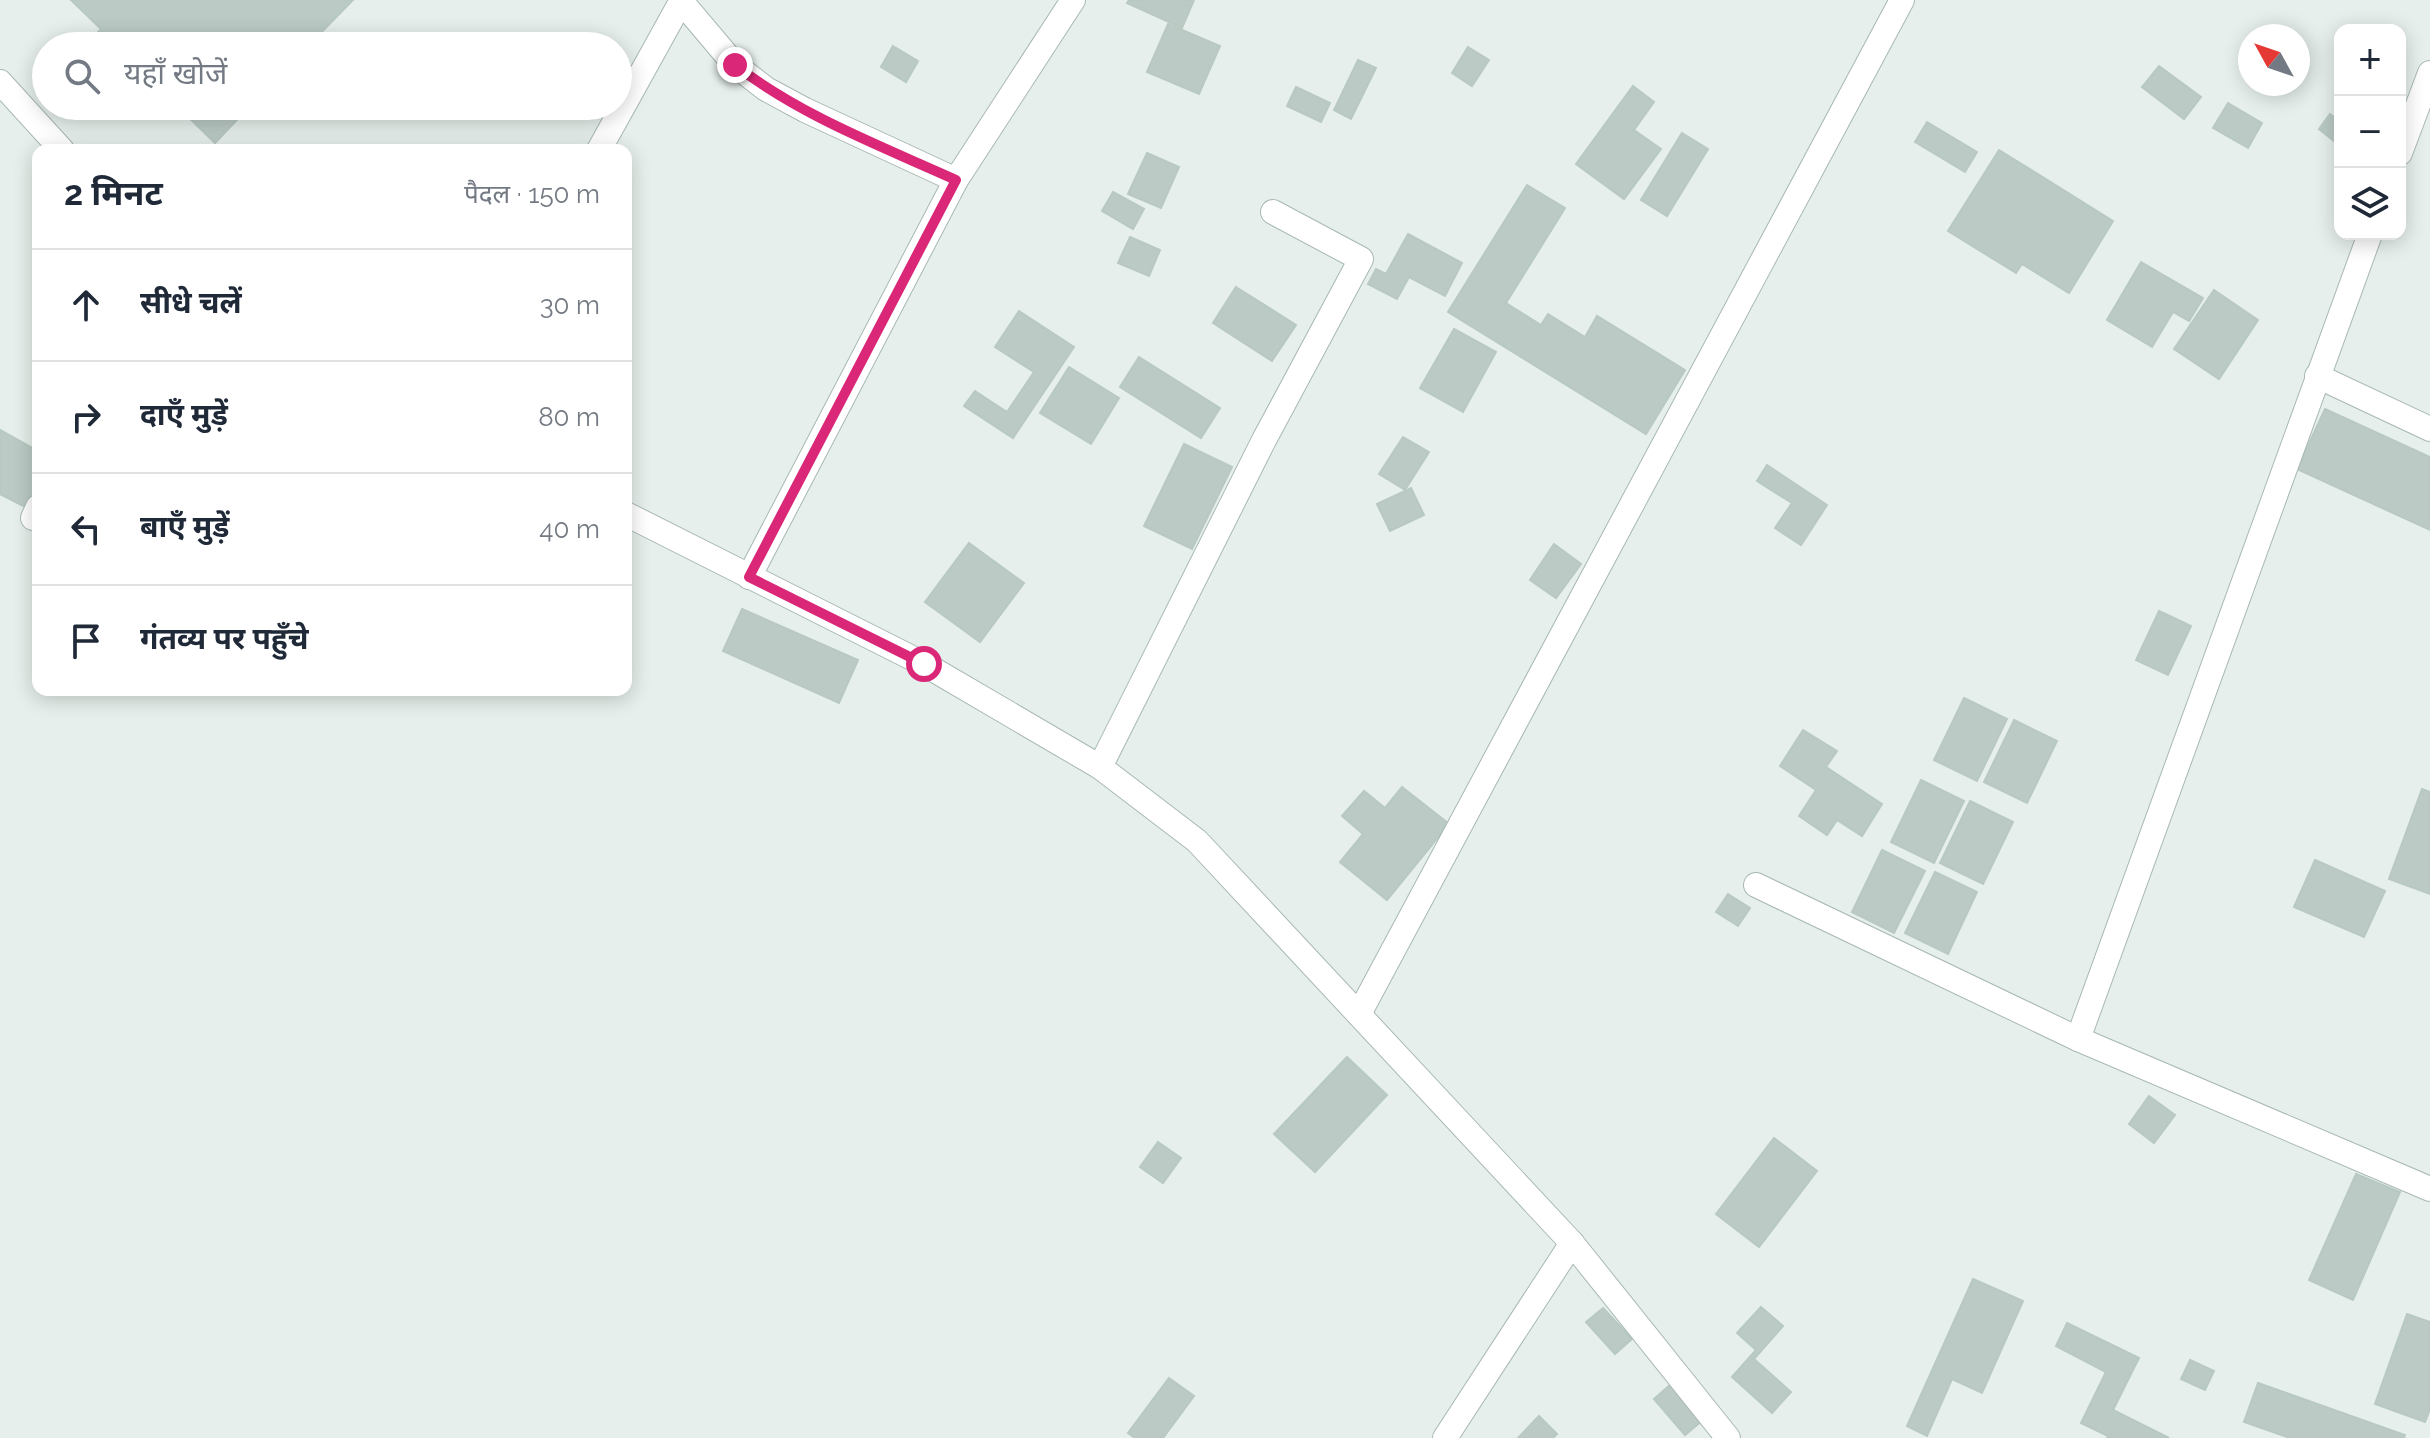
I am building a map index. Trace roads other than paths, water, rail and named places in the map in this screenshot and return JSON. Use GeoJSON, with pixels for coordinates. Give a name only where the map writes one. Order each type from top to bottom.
{"type":"FeatureCollection","features":[{"type":"Feature","properties":{"kind":"street"},"geometry":{"type":"LineString","coordinates":[[632,90],[681,0],[735,65],[766,89],[956,180]]}},
{"type":"Feature","properties":{"kind":"street"},"geometry":{"type":"LineString","coordinates":[[749,577],[956,180],[1073,0]]}},
{"type":"Feature","properties":{"kind":"street"},"geometry":{"type":"LineString","coordinates":[[1359,1014],[1902,0]]}},
{"type":"Feature","properties":{"kind":"street"},"geometry":{"type":"LineString","coordinates":[[2406,137],[2430,73]]}},
{"type":"Feature","properties":{"kind":"street"},"geometry":{"type":"LineString","coordinates":[[0,82],[32,117]]}},
{"type":"Feature","properties":{"kind":"street"},"geometry":{"type":"LineString","coordinates":[[35,120],[57,144]]}},
{"type":"Feature","properties":{"kind":"street"},"geometry":{"type":"LineString","coordinates":[[602,144],[615,120]]}},
{"type":"Feature","properties":{"kind":"street"},"geometry":{"type":"LineString","coordinates":[[1100,767],[1264,440],[1361,259],[1273,212]]}},
{"type":"Feature","properties":{"kind":"street"},"geometry":{"type":"LineString","coordinates":[[2078,1039],[2368,240]]}},
{"type":"Feature","properties":{"kind":"street"},"geometry":{"type":"LineString","coordinates":[[2317,376],[2430,429]]}},
{"type":"Feature","properties":{"kind":"street"},"geometry":{"type":"LineString","coordinates":[[632,517],[924,664],[1100,767],[1197,841],[1572,1243],[1728,1438]]}},
{"type":"Feature","properties":{"kind":"street"},"geometry":{"type":"LineString","coordinates":[[1756,885],[2078,1039],[2430,1189]]}},
{"type":"Feature","properties":{"kind":"street"},"geometry":{"type":"LineString","coordinates":[[1445,1438],[1572,1243]]}}]}
